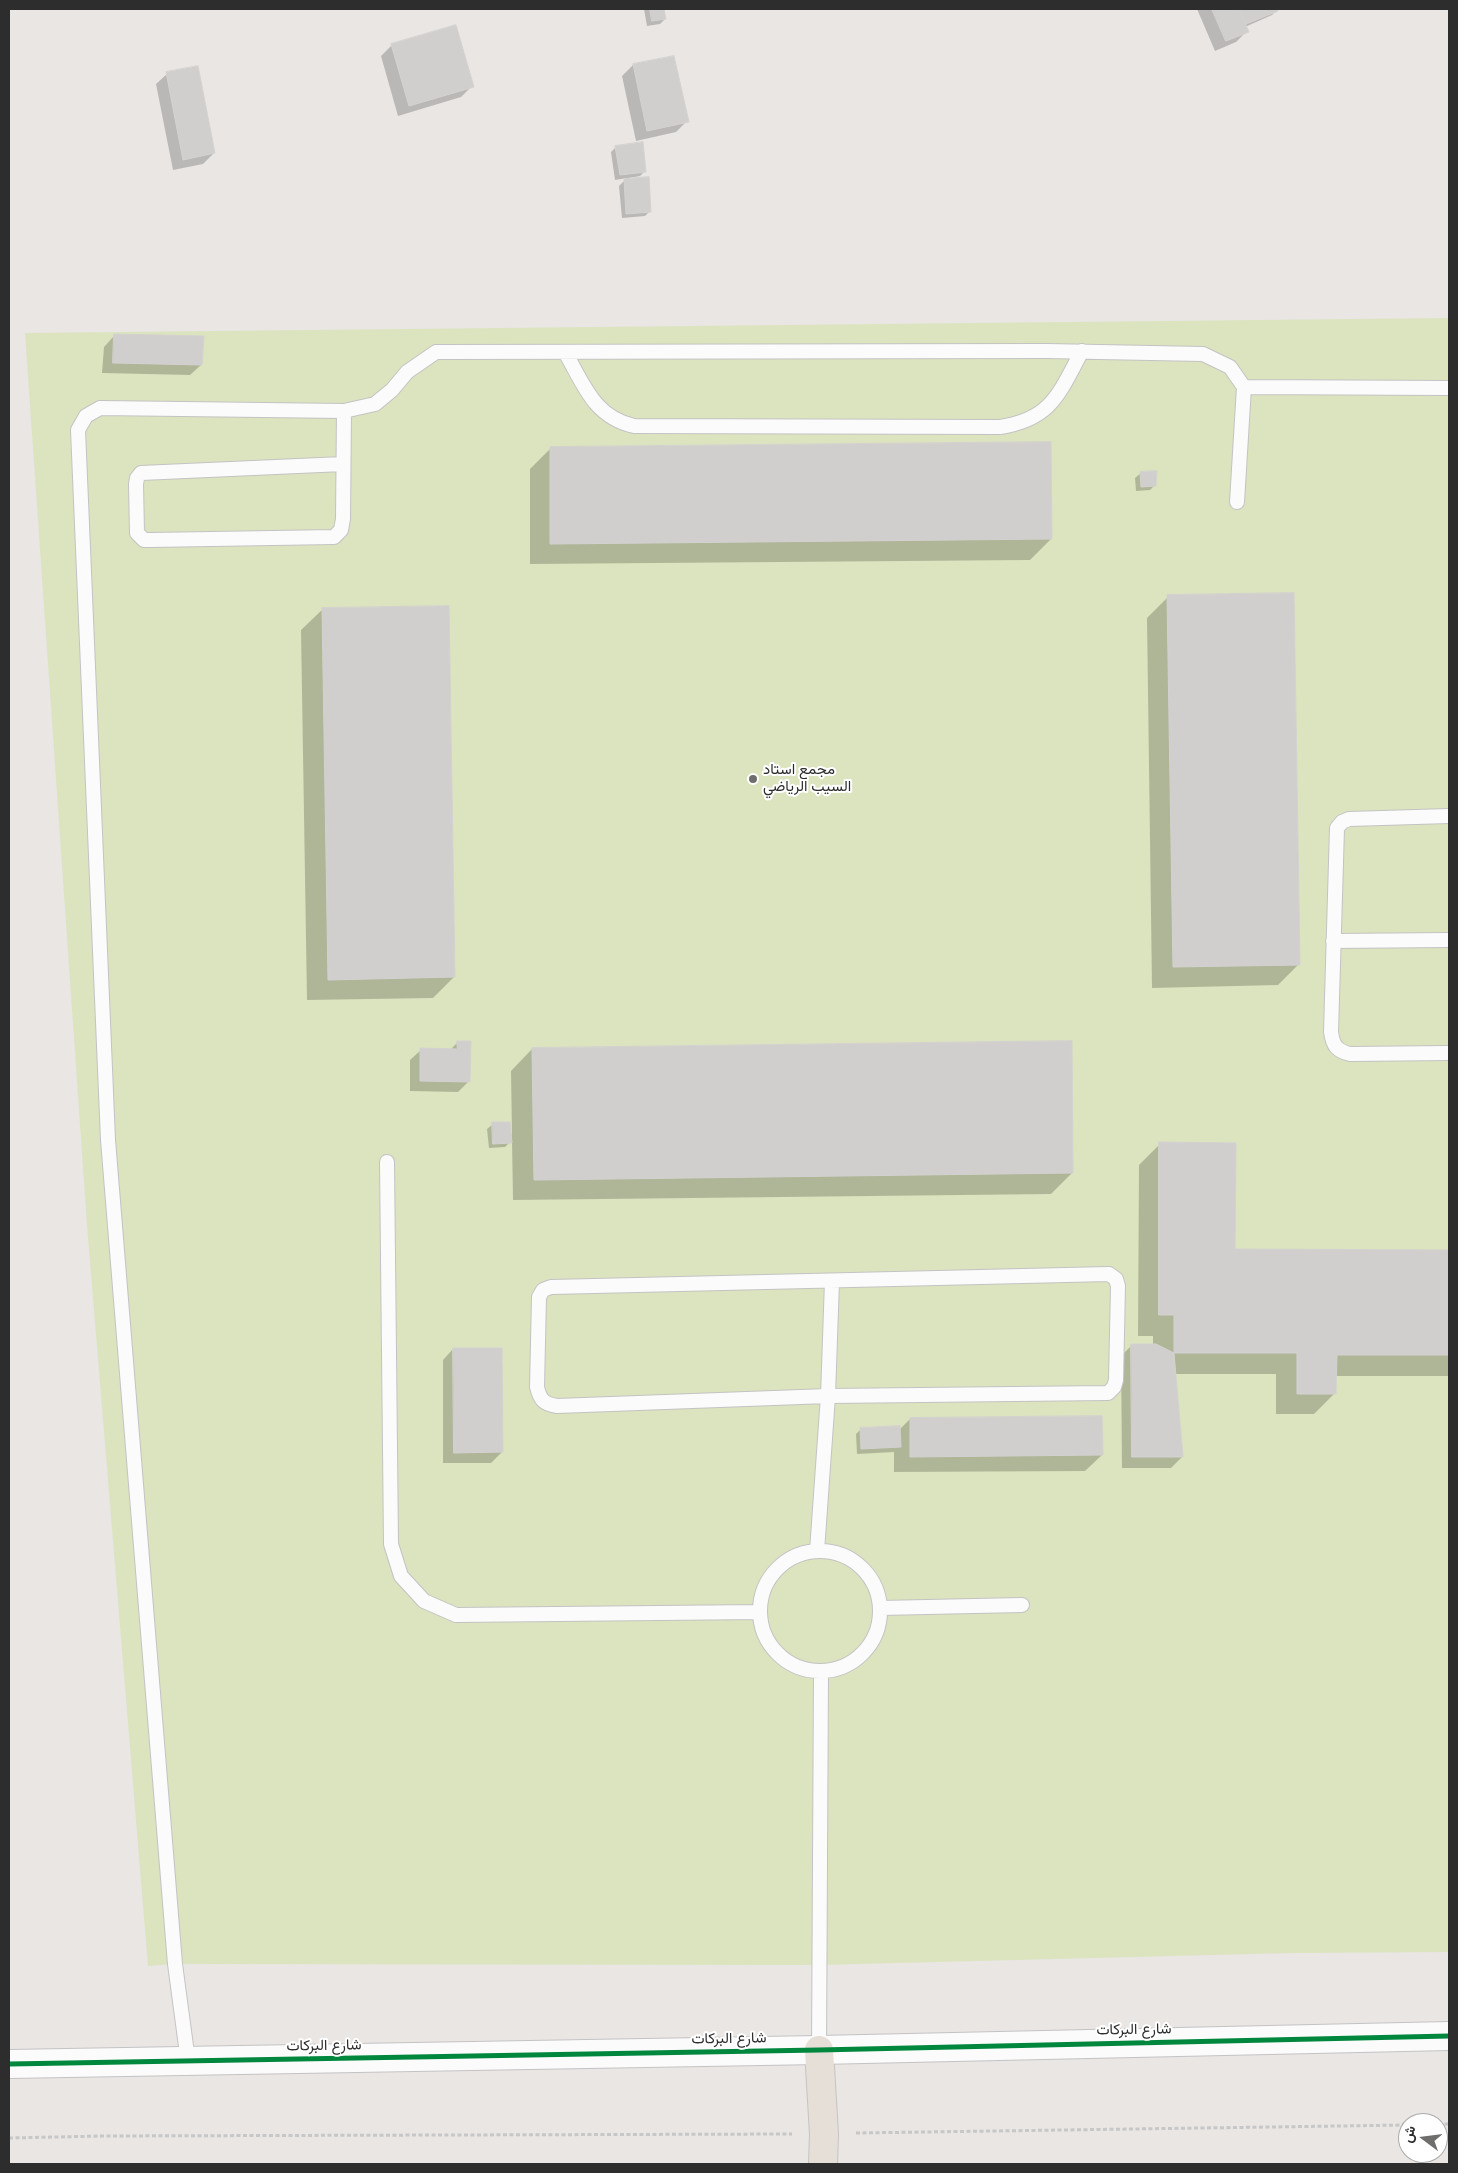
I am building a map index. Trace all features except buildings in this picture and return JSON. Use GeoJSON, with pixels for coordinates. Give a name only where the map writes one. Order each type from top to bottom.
{"type":"FeatureCollection","features":[{"type":"Feature","properties":{"kind":"main road"},"geometry":{"type":"LineString","coordinates":[[819,2050],[824,2134],[823,2164]]}},
{"type":"Feature","properties":{"kind":"street","name":"شارع البركات"},"geometry":{"type":"LineString","coordinates":[[9,2064],[819,2050],[1449,2036]]}},
{"type":"Feature","properties":{"kind":"lane"},"geometry":{"type":"LineString","coordinates":[[565,352],[597,406],[614,420],[634,426],[1000,427],[1022,424],[1040,414],[1056,398],[1082,351]]}},
{"type":"Feature","properties":{"kind":"lane"},"geometry":{"type":"LineString","coordinates":[[188,2061],[175,1964],[108,1140],[78,430],[86,416],[100,408],[344,411],[375,404],[392,390],[407,372],[436,352],[1082,351],[1202,354],[1230,367],[1244,387],[1237,502]]}},
{"type":"Feature","properties":{"kind":"lane"},"geometry":{"type":"LineString","coordinates":[[1244,387],[1449,388]]}},
{"type":"Feature","properties":{"kind":"lane"},"geometry":{"type":"LineString","coordinates":[[343,464],[141,474],[137,478],[136,484],[137,533],[140,537],[150,540],[334,537],[341,530],[343,519],[344,411]]}},
{"type":"Feature","properties":{"kind":"lane"},"geometry":{"type":"LineString","coordinates":[[1449,816],[1349,818],[1337,828],[1331,1032],[1332,1043],[1340,1052],[1350,1054],[1449,1053]]}},
{"type":"Feature","properties":{"kind":"lane"},"geometry":{"type":"LineString","coordinates":[[1333,941],[1449,940]]}},
{"type":"Feature","properties":{"kind":"lane"},"geometry":{"type":"LineString","coordinates":[[387,1162],[392,1544],[401,1576],[424,1601],[456,1615],[760,1612]]}},
{"type":"Feature","properties":{"kind":"lane"},"geometry":{"type":"LineString","coordinates":[[1110,1274],[1116,1279],[1118,1286],[1116,1380],[1114,1387],[1108,1393],[828,1396],[547,1404],[539,1397],[537,1387],[539,1297],[544,1290],[551,1287],[1110,1274]]}},
{"type":"Feature","properties":{"kind":"lane"},"geometry":{"type":"LineString","coordinates":[[817,1551],[828,1396],[832,1280]]}},
{"type":"Feature","properties":{"kind":"lane"},"geometry":{"type":"LineString","coordinates":[[817,1551],[840,1554],[861,1566],[874,1585],[880,1608],[876,1632],[864,1652],[844,1667],[821,1672],[798,1668],[778,1655],[764,1636],[760,1612],[764,1590],[776,1570],[795,1556],[817,1551]]}},
{"type":"Feature","properties":{"kind":"lane"},"geometry":{"type":"LineString","coordinates":[[880,1608],[1022,1605]]}},
{"type":"Feature","properties":{"kind":"lane"},"geometry":{"type":"LineString","coordinates":[[819,2050],[821,1672]]}},
{"type":"Feature","properties":{"kind":"path"},"geometry":{"type":"LineString","coordinates":[[9,2138],[824,2134],[1398,2125]]}},
{"type":"Feature","properties":{"kind":"green space","name":"مجمع استاد السيب الرياضي"},"geometry":{"type":"Polygon","coordinates":[[[1449,318],[1449,1952],[1292,1953],[818,1965],[175,1964],[148,1966],[87,1225],[25,333],[1449,318]]]}},
{"type":"Feature","properties":{"kind":"cycle path"},"geometry":{"type":"LineString","coordinates":[[9,2064],[819,2050],[1449,2036]]}},
{"type":"Feature","properties":{"kind":"place","name":"مجمع استاد السيب الرياضي"},"geometry":{"type":"Point","coordinates":[753,779]}}]}
